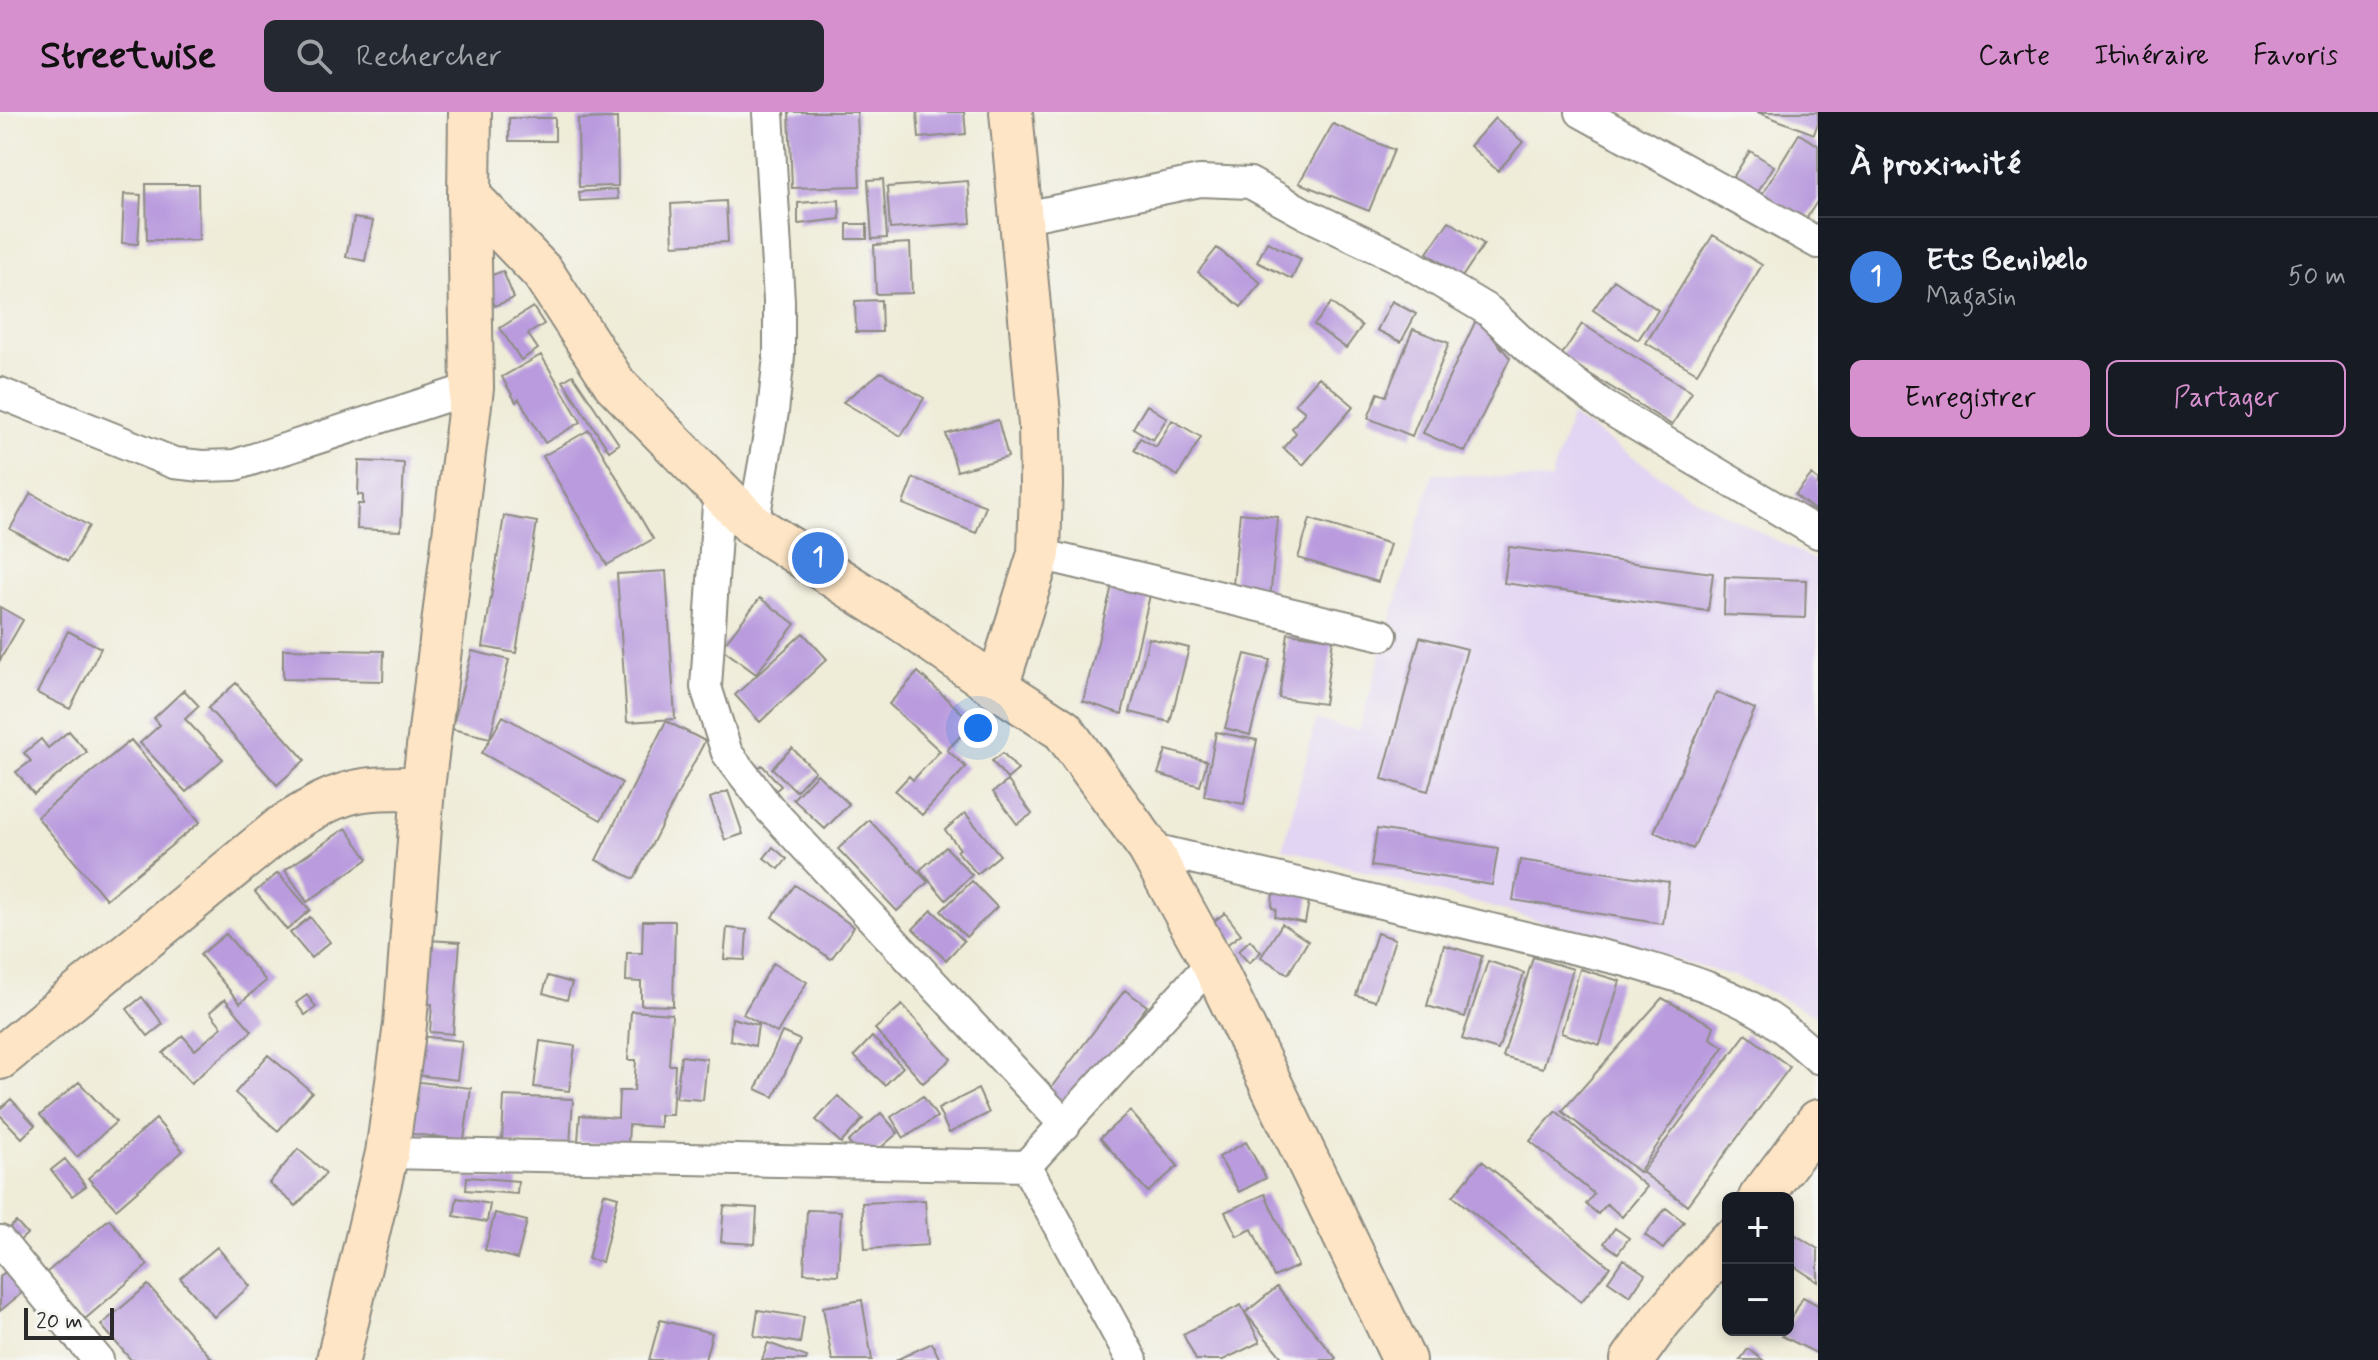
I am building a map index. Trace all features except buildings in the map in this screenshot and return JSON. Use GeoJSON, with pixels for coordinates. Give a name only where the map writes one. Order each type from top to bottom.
{"type":"FeatureCollection","features":[{"type":"Feature","properties":{"kind":"main road"},"geometry":{"type":"LineString","coordinates":[[338,1360],[387,1153],[405,1025],[423,788],[472,388],[470,112]]}},
{"type":"Feature","properties":{"kind":"main road"},"geometry":{"type":"LineString","coordinates":[[997,687],[1039,554],[1040,425],[1011,112]]}},
{"type":"Feature","properties":{"kind":"main road"},"geometry":{"type":"LineString","coordinates":[[469,196],[543,273],[615,384],[753,525],[899,618],[1063,730],[1149,848],[1212,962],[1404,1360]]}},
{"type":"Feature","properties":{"kind":"main road"},"geometry":{"type":"LineString","coordinates":[[0,1058],[282,827],[311,809],[349,793],[423,788]]}},
{"type":"Feature","properties":{"kind":"main road"},"geometry":{"type":"LineString","coordinates":[[1765,1192],[1818,1121]]}},
{"type":"Feature","properties":{"kind":"main road"},"geometry":{"type":"LineString","coordinates":[[1632,1360],[1660,1321],[1722,1249]]}},
{"type":"Feature","properties":{"kind":"street"},"geometry":{"type":"LineString","coordinates":[[753,525],[773,412],[779,356],[779,301],[768,112]]}},
{"type":"Feature","properties":{"kind":"street"},"geometry":{"type":"LineString","coordinates":[[1581,112],[1818,243]]}},
{"type":"Feature","properties":{"kind":"street"},"geometry":{"type":"LineString","coordinates":[[1020,218],[1200,181],[1250,183],[1306,214],[1405,261],[1489,311],[1532,351],[1604,406],[1818,533]]}},
{"type":"Feature","properties":{"kind":"street"},"geometry":{"type":"LineString","coordinates":[[0,393],[174,463],[202,466],[235,465],[472,388]]}},
{"type":"Feature","properties":{"kind":"street"},"geometry":{"type":"LineString","coordinates":[[719,489],[706,687],[727,753],[769,808],[1065,1125]]}},
{"type":"Feature","properties":{"kind":"street"},"geometry":{"type":"LineString","coordinates":[[1039,554],[1382,635]]}},
{"type":"Feature","properties":{"kind":"street"},"geometry":{"type":"LineString","coordinates":[[1149,848],[1626,961],[1689,979],[1773,1021],[1818,1058]]}},
{"type":"Feature","properties":{"kind":"street"},"geometry":{"type":"LineString","coordinates":[[387,1153],[1026,1166],[1212,962]]}},
{"type":"Feature","properties":{"kind":"street"},"geometry":{"type":"LineString","coordinates":[[1026,1166],[1119,1353]]}},
{"type":"Feature","properties":{"kind":"street"},"geometry":{"type":"LineString","coordinates":[[0,1241],[98,1360]]}},
{"type":"Feature","properties":{"kind":"shaded area"},"geometry":{"type":"Polygon","coordinates":[[[1571,416],[1691,496],[1818,562],[1818,1016],[1737,977],[1283,848],[1316,720],[1359,730],[1433,473],[1550,480],[1571,416]]]}},
{"type":"Feature","properties":{"kind":"place","name":"Ets Benibelo"},"geometry":{"type":"Point","coordinates":[818,558]}}]}
